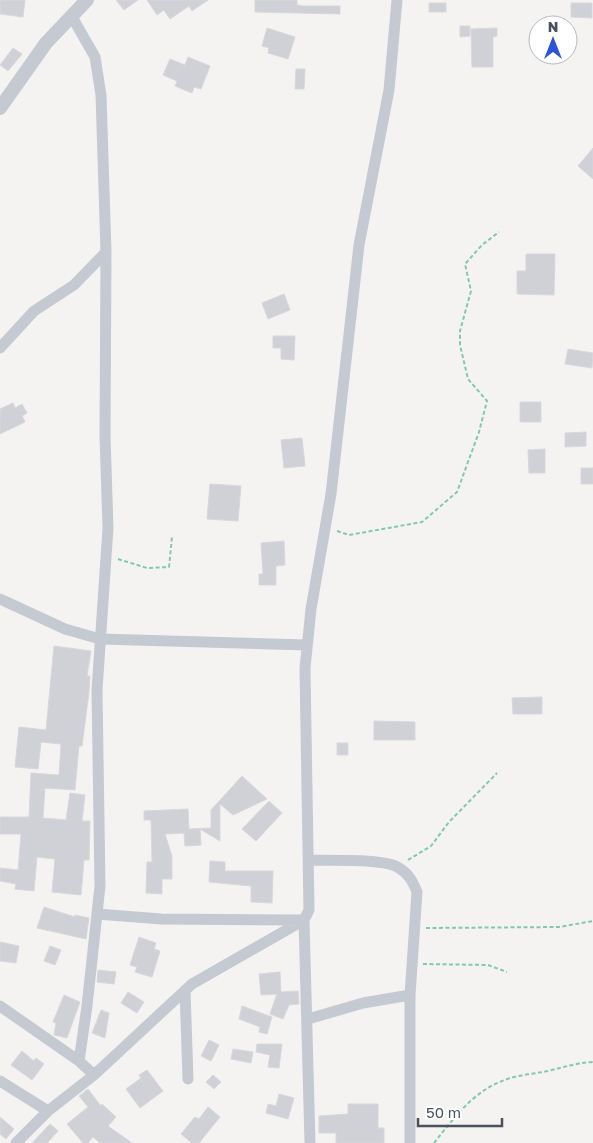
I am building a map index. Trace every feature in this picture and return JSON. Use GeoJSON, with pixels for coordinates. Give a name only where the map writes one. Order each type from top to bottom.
{"type":"FeatureCollection","features":[{"type":"Feature","properties":{"kind":"street"},"geometry":{"type":"LineString","coordinates":[[0,108],[28,66],[71,15],[87,0]]}},
{"type":"Feature","properties":{"kind":"street"},"geometry":{"type":"LineString","coordinates":[[310,1143],[304,920],[308,910],[309,860],[305,668],[311,609],[325,526],[359,245],[389,90],[397,0]]}},
{"type":"Feature","properties":{"kind":"street"},"geometry":{"type":"LineString","coordinates":[[71,15],[95,56],[100,86],[106,252],[106,556],[97,690],[100,886],[79,1061]]}},
{"type":"Feature","properties":{"kind":"street"},"geometry":{"type":"LineString","coordinates":[[0,348],[34,311],[74,285],[106,252]]}},
{"type":"Feature","properties":{"kind":"street"},"geometry":{"type":"LineString","coordinates":[[0,599],[65,629],[100,639],[307,645]]}},
{"type":"Feature","properties":{"kind":"street"},"geometry":{"type":"LineString","coordinates":[[309,860],[377,862],[397,866],[410,877],[417,892],[410,995],[410,1143]]}},
{"type":"Feature","properties":{"kind":"street"},"geometry":{"type":"LineString","coordinates":[[97,914],[168,919],[304,920]]}},
{"type":"Feature","properties":{"kind":"street"},"geometry":{"type":"LineString","coordinates":[[16,1143],[48,1111],[94,1075],[192,984],[304,920]]}},
{"type":"Feature","properties":{"kind":"street"},"geometry":{"type":"LineString","coordinates":[[185,990],[188,1079]]}},
{"type":"Feature","properties":{"kind":"street"},"geometry":{"type":"LineString","coordinates":[[308,1020],[363,1003],[410,995]]}},
{"type":"Feature","properties":{"kind":"street"},"geometry":{"type":"LineString","coordinates":[[0,1006],[79,1061],[94,1075]]}},
{"type":"Feature","properties":{"kind":"street"},"geometry":{"type":"LineString","coordinates":[[0,1081],[48,1111]]}},
{"type":"Feature","properties":{"kind":"path"},"geometry":{"type":"LineString","coordinates":[[325,526],[349,535],[422,522],[457,492],[479,432],[487,401],[468,379],[460,344],[460,331],[471,291],[465,264],[482,245],[499,232]]}},
{"type":"Feature","properties":{"kind":"path"},"geometry":{"type":"LineString","coordinates":[[106,556],[147,568],[169,567],[172,537]]}},
{"type":"Feature","properties":{"kind":"path"},"geometry":{"type":"LineString","coordinates":[[397,866],[431,846],[449,822],[497,773]]}},
{"type":"Feature","properties":{"kind":"path"},"geometry":{"type":"LineString","coordinates":[[416,928],[559,927],[593,922]]}},
{"type":"Feature","properties":{"kind":"path"},"geometry":{"type":"LineString","coordinates":[[413,964],[488,965],[507,972]]}},
{"type":"Feature","properties":{"kind":"path"},"geometry":{"type":"LineString","coordinates":[[434,1143],[459,1112],[475,1098],[504,1080],[550,1071],[571,1064],[593,1062]]}},
{"type":"Feature","properties":{"kind":"building"},"geometry":{"type":"Polygon","coordinates":[[[0,0],[25,0],[23,17],[0,14],[0,0]]]}},
{"type":"Feature","properties":{"kind":"building"},"geometry":{"type":"Polygon","coordinates":[[[116,0],[138,0],[124,10],[116,0]]]}},
{"type":"Feature","properties":{"kind":"building"},"geometry":{"type":"Polygon","coordinates":[[[147,0],[208,0],[192,11],[189,6],[170,19],[164,10],[157,15],[147,0]]]}},
{"type":"Feature","properties":{"kind":"building"},"geometry":{"type":"Polygon","coordinates":[[[255,0],[297,0],[297,5],[303,6],[340,6],[340,14],[255,12],[255,0]]]}},
{"type":"Feature","properties":{"kind":"building"},"geometry":{"type":"Polygon","coordinates":[[[429,3],[446,3],[446,12],[429,12],[429,3]]]}},
{"type":"Feature","properties":{"kind":"building"},"geometry":{"type":"Polygon","coordinates":[[[571,3],[592,3],[592,18],[571,15],[571,3]]]}},
{"type":"Feature","properties":{"kind":"building"},"geometry":{"type":"Polygon","coordinates":[[[460,26],[470,26],[470,36],[460,37],[460,26]]]}},
{"type":"Feature","properties":{"kind":"building"},"geometry":{"type":"Polygon","coordinates":[[[267,28],[295,37],[288,59],[268,53],[269,48],[262,46],[267,28]]]}},
{"type":"Feature","properties":{"kind":"building"},"geometry":{"type":"Polygon","coordinates":[[[497,28],[497,36],[493,37],[493,67],[472,67],[471,29],[497,28]]]}},
{"type":"Feature","properties":{"kind":"building"},"geometry":{"type":"Polygon","coordinates":[[[13,48],[22,54],[8,71],[0,65],[13,48]]]}},
{"type":"Feature","properties":{"kind":"building"},"geometry":{"type":"Polygon","coordinates":[[[188,57],[210,66],[201,89],[194,87],[192,93],[175,86],[177,81],[163,75],[170,59],[185,65],[188,57]]]}},
{"type":"Feature","properties":{"kind":"building"},"geometry":{"type":"Polygon","coordinates":[[[296,69],[305,69],[304,89],[295,89],[296,69]]]}},
{"type":"Feature","properties":{"kind":"building"},"geometry":{"type":"Polygon","coordinates":[[[593,148],[593,179],[578,166],[593,148]]]}},
{"type":"Feature","properties":{"kind":"building"},"geometry":{"type":"Polygon","coordinates":[[[526,254],[555,254],[554,295],[517,294],[517,271],[526,271],[526,254]]]}},
{"type":"Feature","properties":{"kind":"building"},"geometry":{"type":"Polygon","coordinates":[[[284,294],[290,310],[268,319],[262,303],[284,294]]]}},
{"type":"Feature","properties":{"kind":"building"},"geometry":{"type":"Polygon","coordinates":[[[273,336],[295,336],[294,360],[281,359],[281,348],[273,348],[273,336]]]}},
{"type":"Feature","properties":{"kind":"building"},"geometry":{"type":"Polygon","coordinates":[[[568,349],[593,353],[592,368],[565,364],[568,349]]]}},
{"type":"Feature","properties":{"kind":"building"},"geometry":{"type":"Polygon","coordinates":[[[520,402],[541,402],[541,422],[520,422],[520,402]]]}},
{"type":"Feature","properties":{"kind":"building"},"geometry":{"type":"Polygon","coordinates":[[[13,403],[15,408],[22,404],[27,413],[22,416],[25,422],[0,434],[0,409],[13,403]]]}},
{"type":"Feature","properties":{"kind":"building"},"geometry":{"type":"Polygon","coordinates":[[[586,432],[586,446],[565,447],[565,433],[586,432]]]}},
{"type":"Feature","properties":{"kind":"building"},"geometry":{"type":"Polygon","coordinates":[[[302,438],[305,466],[284,468],[281,440],[302,438]]]}},
{"type":"Feature","properties":{"kind":"building"},"geometry":{"type":"Polygon","coordinates":[[[545,449],[545,473],[529,473],[528,450],[545,449]]]}},
{"type":"Feature","properties":{"kind":"building"},"geometry":{"type":"Polygon","coordinates":[[[581,468],[593,468],[593,484],[581,484],[581,468]]]}},
{"type":"Feature","properties":{"kind":"building"},"geometry":{"type":"Polygon","coordinates":[[[210,484],[241,486],[238,521],[207,519],[210,484]]]}},
{"type":"Feature","properties":{"kind":"building"},"geometry":{"type":"Polygon","coordinates":[[[284,541],[285,565],[276,566],[276,585],[259,585],[259,574],[263,574],[261,543],[284,541]]]}},
{"type":"Feature","properties":{"kind":"building"},"geometry":{"type":"Polygon","coordinates":[[[54,646],[91,651],[87,676],[90,676],[89,692],[82,746],[79,746],[75,790],[45,788],[43,818],[66,820],[70,793],[85,795],[82,821],[90,821],[89,860],[84,860],[81,895],[52,892],[55,859],[37,857],[34,891],[15,889],[16,884],[0,881],[0,868],[18,870],[21,834],[0,834],[0,817],[29,817],[31,773],[59,775],[61,744],[41,742],[38,769],[15,767],[19,727],[46,730],[54,646]]]}},
{"type":"Feature","properties":{"kind":"building"},"geometry":{"type":"Polygon","coordinates":[[[542,697],[542,714],[513,714],[512,698],[542,697]]]}},
{"type":"Feature","properties":{"kind":"building"},"geometry":{"type":"Polygon","coordinates":[[[374,721],[415,722],[415,740],[374,740],[374,721]]]}},
{"type":"Feature","properties":{"kind":"building"},"geometry":{"type":"Polygon","coordinates":[[[337,743],[348,743],[348,755],[337,755],[337,743]]]}},
{"type":"Feature","properties":{"kind":"building"},"geometry":{"type":"Polygon","coordinates":[[[242,776],[267,799],[233,815],[220,804],[220,841],[200,829],[201,845],[185,846],[184,833],[165,834],[172,856],[172,879],[162,879],[162,894],[146,893],[147,862],[152,862],[151,820],[144,820],[144,811],[188,809],[189,829],[211,828],[211,810],[242,776]]]}},
{"type":"Feature","properties":{"kind":"building"},"geometry":{"type":"Polygon","coordinates":[[[269,801],[282,813],[256,841],[242,829],[269,801]]]}},
{"type":"Feature","properties":{"kind":"building"},"geometry":{"type":"Polygon","coordinates":[[[210,861],[225,862],[225,871],[273,871],[272,903],[251,902],[251,886],[209,882],[210,861]]]}},
{"type":"Feature","properties":{"kind":"building"},"geometry":{"type":"Polygon","coordinates":[[[44,907],[75,917],[75,915],[89,918],[86,939],[37,928],[44,907]]]}},
{"type":"Feature","properties":{"kind":"building"},"geometry":{"type":"Polygon","coordinates":[[[139,937],[156,943],[154,949],[160,951],[152,977],[135,972],[137,967],[130,965],[139,937]]]}},
{"type":"Feature","properties":{"kind":"building"},"geometry":{"type":"Polygon","coordinates":[[[0,942],[19,946],[16,963],[0,961],[0,942]]]}},
{"type":"Feature","properties":{"kind":"building"},"geometry":{"type":"Polygon","coordinates":[[[50,946],[61,950],[55,965],[44,961],[50,946]]]}},
{"type":"Feature","properties":{"kind":"building"},"geometry":{"type":"Polygon","coordinates":[[[98,970],[116,972],[114,984],[97,982],[98,970]]]}},
{"type":"Feature","properties":{"kind":"building"},"geometry":{"type":"Polygon","coordinates":[[[280,972],[281,992],[298,991],[299,1004],[289,1005],[283,1019],[270,1014],[277,994],[261,995],[259,974],[280,972]]]}},
{"type":"Feature","properties":{"kind":"building"},"geometry":{"type":"Polygon","coordinates":[[[128,992],[144,1002],[137,1013],[121,1003],[128,992]]]}},
{"type":"Feature","properties":{"kind":"building"},"geometry":{"type":"Polygon","coordinates":[[[64,995],[80,1002],[67,1038],[54,1035],[56,1023],[53,1022],[64,995]]]}},
{"type":"Feature","properties":{"kind":"building"},"geometry":{"type":"Polygon","coordinates":[[[242,1006],[272,1017],[267,1034],[259,1032],[260,1027],[239,1019],[242,1006]]]}},
{"type":"Feature","properties":{"kind":"building"},"geometry":{"type":"Polygon","coordinates":[[[101,1010],[109,1013],[105,1038],[92,1033],[101,1010]]]}},
{"type":"Feature","properties":{"kind":"building"},"geometry":{"type":"Polygon","coordinates":[[[209,1040],[219,1045],[211,1061],[201,1056],[209,1040]]]}},
{"type":"Feature","properties":{"kind":"building"},"geometry":{"type":"Polygon","coordinates":[[[257,1044],[282,1044],[279,1068],[268,1067],[270,1055],[256,1052],[257,1044]]]}},
{"type":"Feature","properties":{"kind":"building"},"geometry":{"type":"Polygon","coordinates":[[[233,1049],[253,1052],[251,1063],[231,1059],[233,1049]]]}},
{"type":"Feature","properties":{"kind":"building"},"geometry":{"type":"Polygon","coordinates":[[[22,1051],[34,1061],[36,1058],[44,1064],[32,1080],[11,1065],[22,1051]]]}},
{"type":"Feature","properties":{"kind":"building"},"geometry":{"type":"Polygon","coordinates":[[[147,1070],[163,1091],[140,1108],[126,1089],[141,1078],[139,1075],[147,1070]]]}},
{"type":"Feature","properties":{"kind":"building"},"geometry":{"type":"Polygon","coordinates":[[[213,1075],[221,1082],[214,1089],[206,1082],[213,1075]]]}},
{"type":"Feature","properties":{"kind":"building"},"geometry":{"type":"Polygon","coordinates":[[[88,1089],[101,1106],[102,1104],[116,1117],[108,1126],[132,1143],[100,1143],[93,1137],[88,1143],[83,1143],[67,1124],[88,1107],[79,1096],[88,1089]]]}},
{"type":"Feature","properties":{"kind":"building"},"geometry":{"type":"Polygon","coordinates":[[[279,1094],[294,1098],[288,1119],[266,1113],[268,1104],[276,1106],[279,1094]]]}},
{"type":"Feature","properties":{"kind":"building"},"geometry":{"type":"Polygon","coordinates":[[[348,1104],[378,1104],[378,1128],[384,1128],[384,1143],[336,1143],[336,1133],[319,1133],[319,1116],[348,1114],[348,1104]]]}},
{"type":"Feature","properties":{"kind":"building"},"geometry":{"type":"Polygon","coordinates":[[[208,1107],[220,1117],[199,1143],[192,1143],[181,1134],[195,1117],[199,1119],[208,1107]]]}},
{"type":"Feature","properties":{"kind":"building"},"geometry":{"type":"Polygon","coordinates":[[[0,1117],[14,1129],[6,1139],[0,1134],[0,1117]]]}},
{"type":"Feature","properties":{"kind":"building"},"geometry":{"type":"Polygon","coordinates":[[[50,1124],[58,1131],[47,1143],[32,1143],[50,1124]]]}}]}
